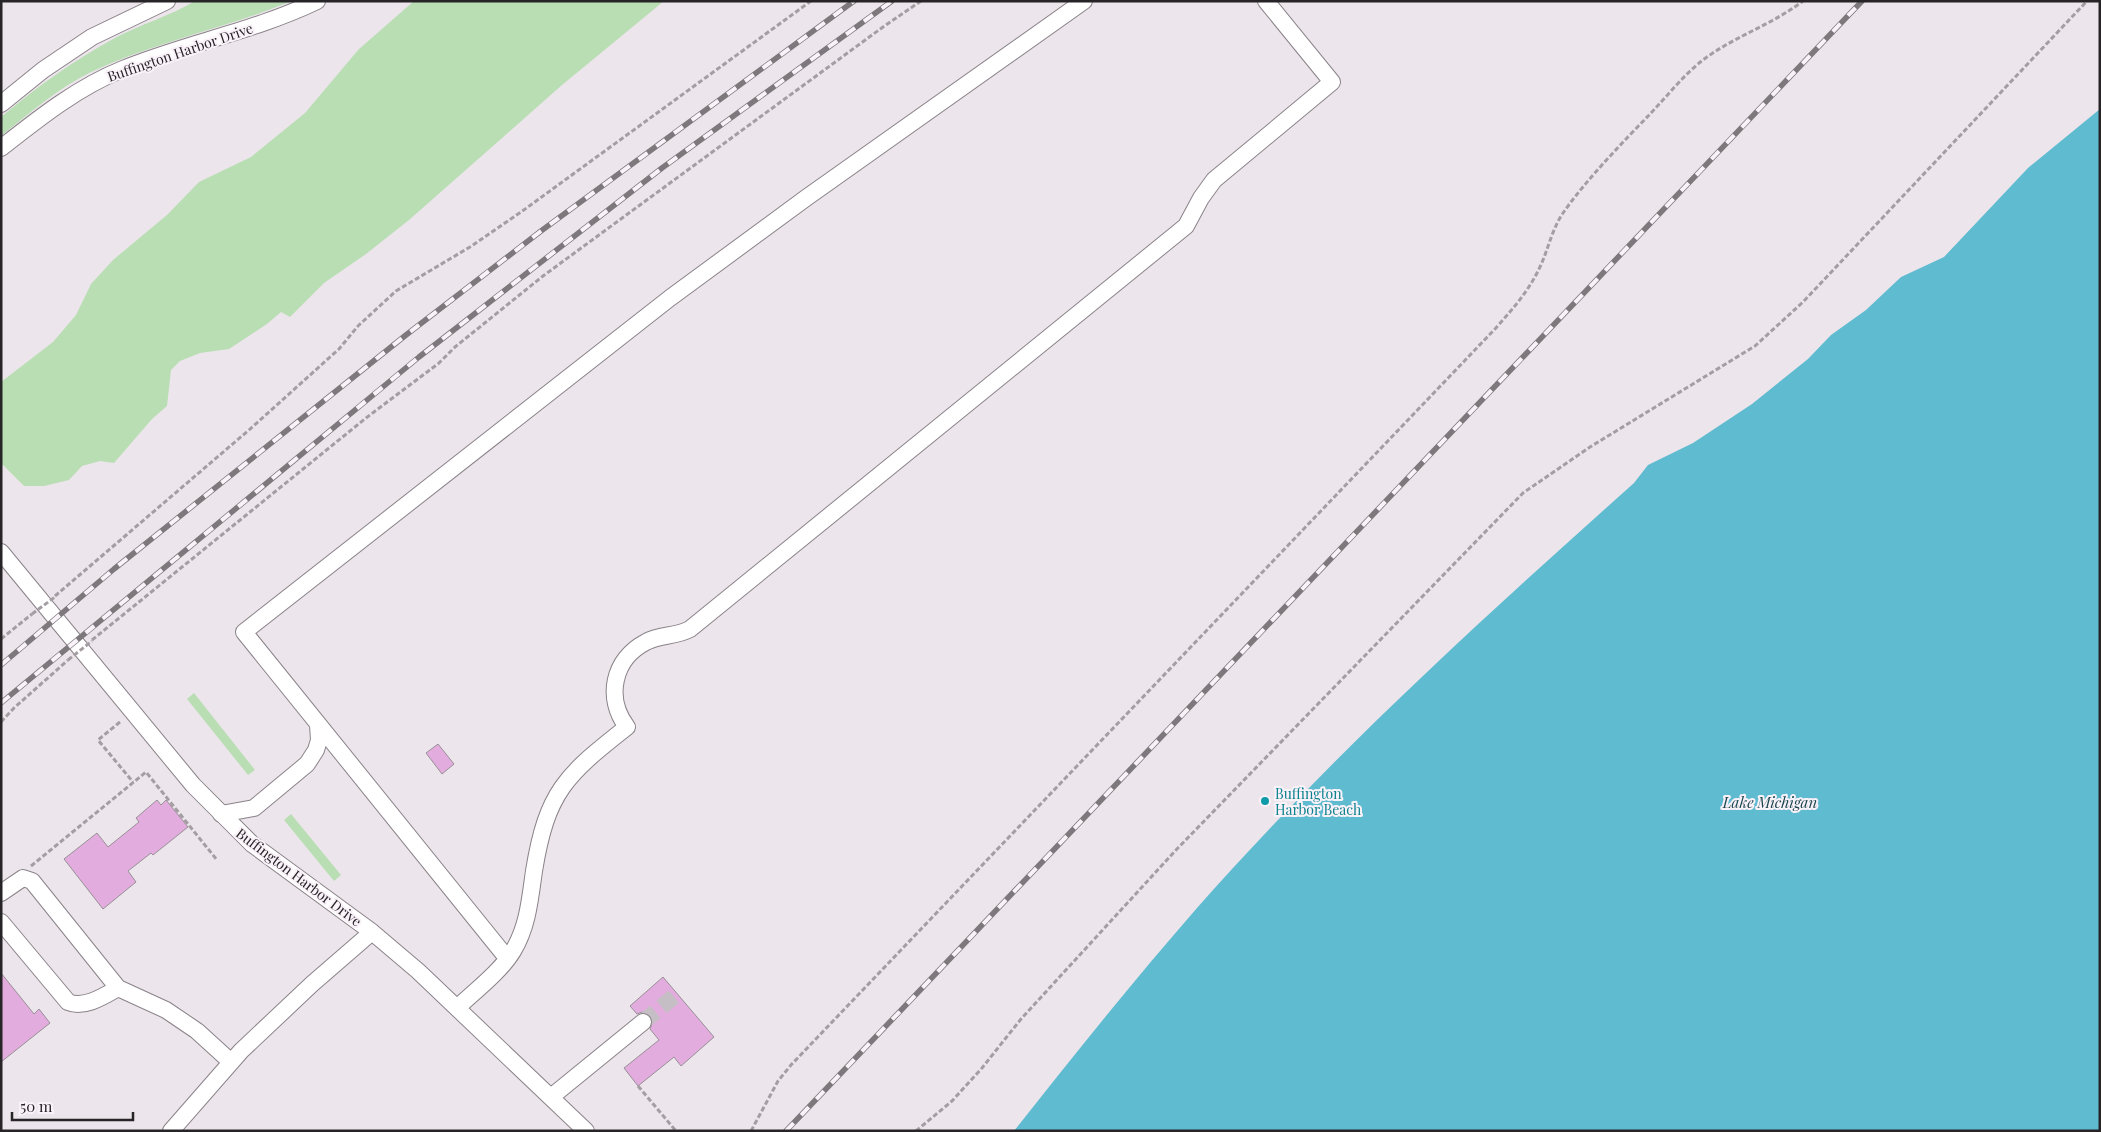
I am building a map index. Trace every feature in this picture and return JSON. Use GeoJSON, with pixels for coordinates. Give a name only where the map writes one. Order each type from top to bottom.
{"type":"FeatureCollection","features":[{"type":"Feature","properties":{"kind":"street"},"geometry":{"type":"LineString","coordinates":[[507,958],[244,632],[678,293],[810,195],[1084,1]]}},
{"type":"Feature","properties":{"kind":"street"},"geometry":{"type":"LineString","coordinates":[[457,1008],[513,952],[528,917],[539,844],[553,800],[578,767],[627,727],[616,707],[614,694],[615,678],[622,663],[633,650],[654,638],[675,635],[690,629],[788,550],[1186,226],[1201,198],[1214,180],[1332,82],[1266,1]]}},
{"type":"Feature","properties":{"kind":"street"},"geometry":{"type":"LineString","coordinates":[[1,104],[43,70],[92,37],[165,2]]}},
{"type":"Feature","properties":{"kind":"street","name":"Buffington Harbor Drive"},"geometry":{"type":"LineString","coordinates":[[1,148],[60,103],[89,85],[122,69],[266,22],[316,2]]}},
{"type":"Feature","properties":{"kind":"street","name":"Buffington Harbor Drive"},"geometry":{"type":"LineString","coordinates":[[1,552],[193,785],[221,814],[252,844],[372,932],[457,1008],[586,1131]]}},
{"type":"Feature","properties":{"kind":"street"},"geometry":{"type":"LineString","coordinates":[[221,814],[254,808],[307,764],[316,750],[319,740],[318,725]]}},
{"type":"Feature","properties":{"kind":"street"},"geometry":{"type":"LineString","coordinates":[[1,893],[23,878],[32,881],[118,988],[154,1003],[172,1014],[197,1031],[232,1062]]}},
{"type":"Feature","properties":{"kind":"street"},"geometry":{"type":"LineString","coordinates":[[1,922],[68,1002],[72,1004],[94,1001],[118,988]]}},
{"type":"Feature","properties":{"kind":"street"},"geometry":{"type":"LineString","coordinates":[[171,1131],[232,1062],[312,984],[372,932]]}},
{"type":"Feature","properties":{"kind":"street"},"geometry":{"type":"LineString","coordinates":[[551,1097],[643,1022]]}},
{"type":"Feature","properties":{"kind":"path"},"geometry":{"type":"LineString","coordinates":[[1,639],[55,597],[250,430],[339,349],[365,320],[396,291],[470,247],[521,212],[811,1]]}},
{"type":"Feature","properties":{"kind":"path"},"geometry":{"type":"LineString","coordinates":[[1,722],[68,660],[366,418],[439,363],[462,341],[543,276],[921,1]]}},
{"type":"Feature","properties":{"kind":"path"},"geometry":{"type":"LineString","coordinates":[[751,1131],[778,1081],[791,1065],[1494,330],[1530,288],[1562,214],[1638,127],[1705,58],[1788,12],[1802,1]]}},
{"type":"Feature","properties":{"kind":"path"},"geometry":{"type":"LineString","coordinates":[[916,1131],[952,1101],[982,1068],[1021,1018],[1176,850],[1523,493],[1590,447],[1741,354],[1770,333],[1803,302],[2087,1]]}},
{"type":"Feature","properties":{"kind":"path"},"geometry":{"type":"LineString","coordinates":[[120,722],[98,740],[133,782]]}},
{"type":"Feature","properties":{"kind":"path"},"geometry":{"type":"LineString","coordinates":[[27,878],[31,866],[146,772],[218,860]]}},
{"type":"Feature","properties":{"kind":"path"},"geometry":{"type":"LineString","coordinates":[[638,1086],[676,1131]]}},
{"type":"Feature","properties":{"kind":"green space"},"geometry":{"type":"Polygon","coordinates":[[[195,1],[292,1],[267,11],[165,43],[91,72],[56,93],[1,136],[1,117],[56,74],[115,38],[195,1]]]}},
{"type":"Feature","properties":{"kind":"green space"},"geometry":{"type":"Polygon","coordinates":[[[414,1],[664,1],[562,85],[409,220],[366,254],[324,283],[290,317],[281,312],[267,324],[229,349],[200,353],[180,361],[171,370],[167,406],[152,419],[114,463],[100,461],[82,466],[69,480],[44,486],[24,486],[1,463],[1,382],[53,342],[76,315],[91,284],[113,260],[167,215],[199,182],[251,157],[305,113],[359,49],[414,1]]]}},
{"type":"Feature","properties":{"kind":"green space"},"geometry":{"type":"Polygon","coordinates":[[[194,693],[255,770],[248,775],[187,699],[194,693]]]}},
{"type":"Feature","properties":{"kind":"green space"},"geometry":{"type":"Polygon","coordinates":[[[291,814],[341,875],[334,881],[284,820],[291,814]]]}},
{"type":"Feature","properties":{"kind":"water","name":"Lake Michigan"},"geometry":{"type":"Polygon","coordinates":[[[2100,109],[2100,1131],[1014,1131],[1150,963],[1248,851],[1355,742],[1465,636],[1634,483],[1648,465],[1693,443],[1752,404],[1808,359],[1831,335],[1866,310],[1901,277],[1944,257],[2028,168],[2100,109]]]}},
{"type":"Feature","properties":{"kind":"building"},"geometry":{"type":"Polygon","coordinates":[[[438,744],[454,764],[442,774],[426,753],[438,744]]]}},
{"type":"Feature","properties":{"kind":"building"},"geometry":{"type":"Polygon","coordinates":[[[157,800],[161,805],[166,800],[188,827],[153,855],[151,853],[128,871],[136,882],[103,909],[64,859],[97,833],[108,847],[139,822],[136,818],[157,800]]]}},
{"type":"Feature","properties":{"kind":"building"},"geometry":{"type":"Polygon","coordinates":[[[1,973],[34,1014],[39,1009],[50,1023],[1,1062],[1,973]]]}},
{"type":"Feature","properties":{"kind":"building"},"geometry":{"type":"Polygon","coordinates":[[[663,977],[714,1037],[681,1066],[674,1057],[638,1086],[624,1068],[659,1040],[650,1029],[653,1021],[650,1015],[642,1012],[637,1014],[630,1006],[663,977]]]}},
{"type":"Feature","properties":{"kind":"tunnel"},"geometry":{"type":"LineString","coordinates":[[643,1022],[677,994]]}},
{"type":"Feature","properties":{"kind":"railway"},"geometry":{"type":"LineString","coordinates":[[1,665],[114,569],[406,335],[541,231],[854,1]]}},
{"type":"Feature","properties":{"kind":"railway"},"geometry":{"type":"LineString","coordinates":[[1,703],[419,357],[662,168],[892,1]]}},
{"type":"Feature","properties":{"kind":"railway"},"geometry":{"type":"LineString","coordinates":[[786,1131],[1862,1]]}},
{"type":"Feature","properties":{"kind":"place","name":"Buffington Harbor Beach"},"geometry":{"type":"Point","coordinates":[1265,801]}}]}
